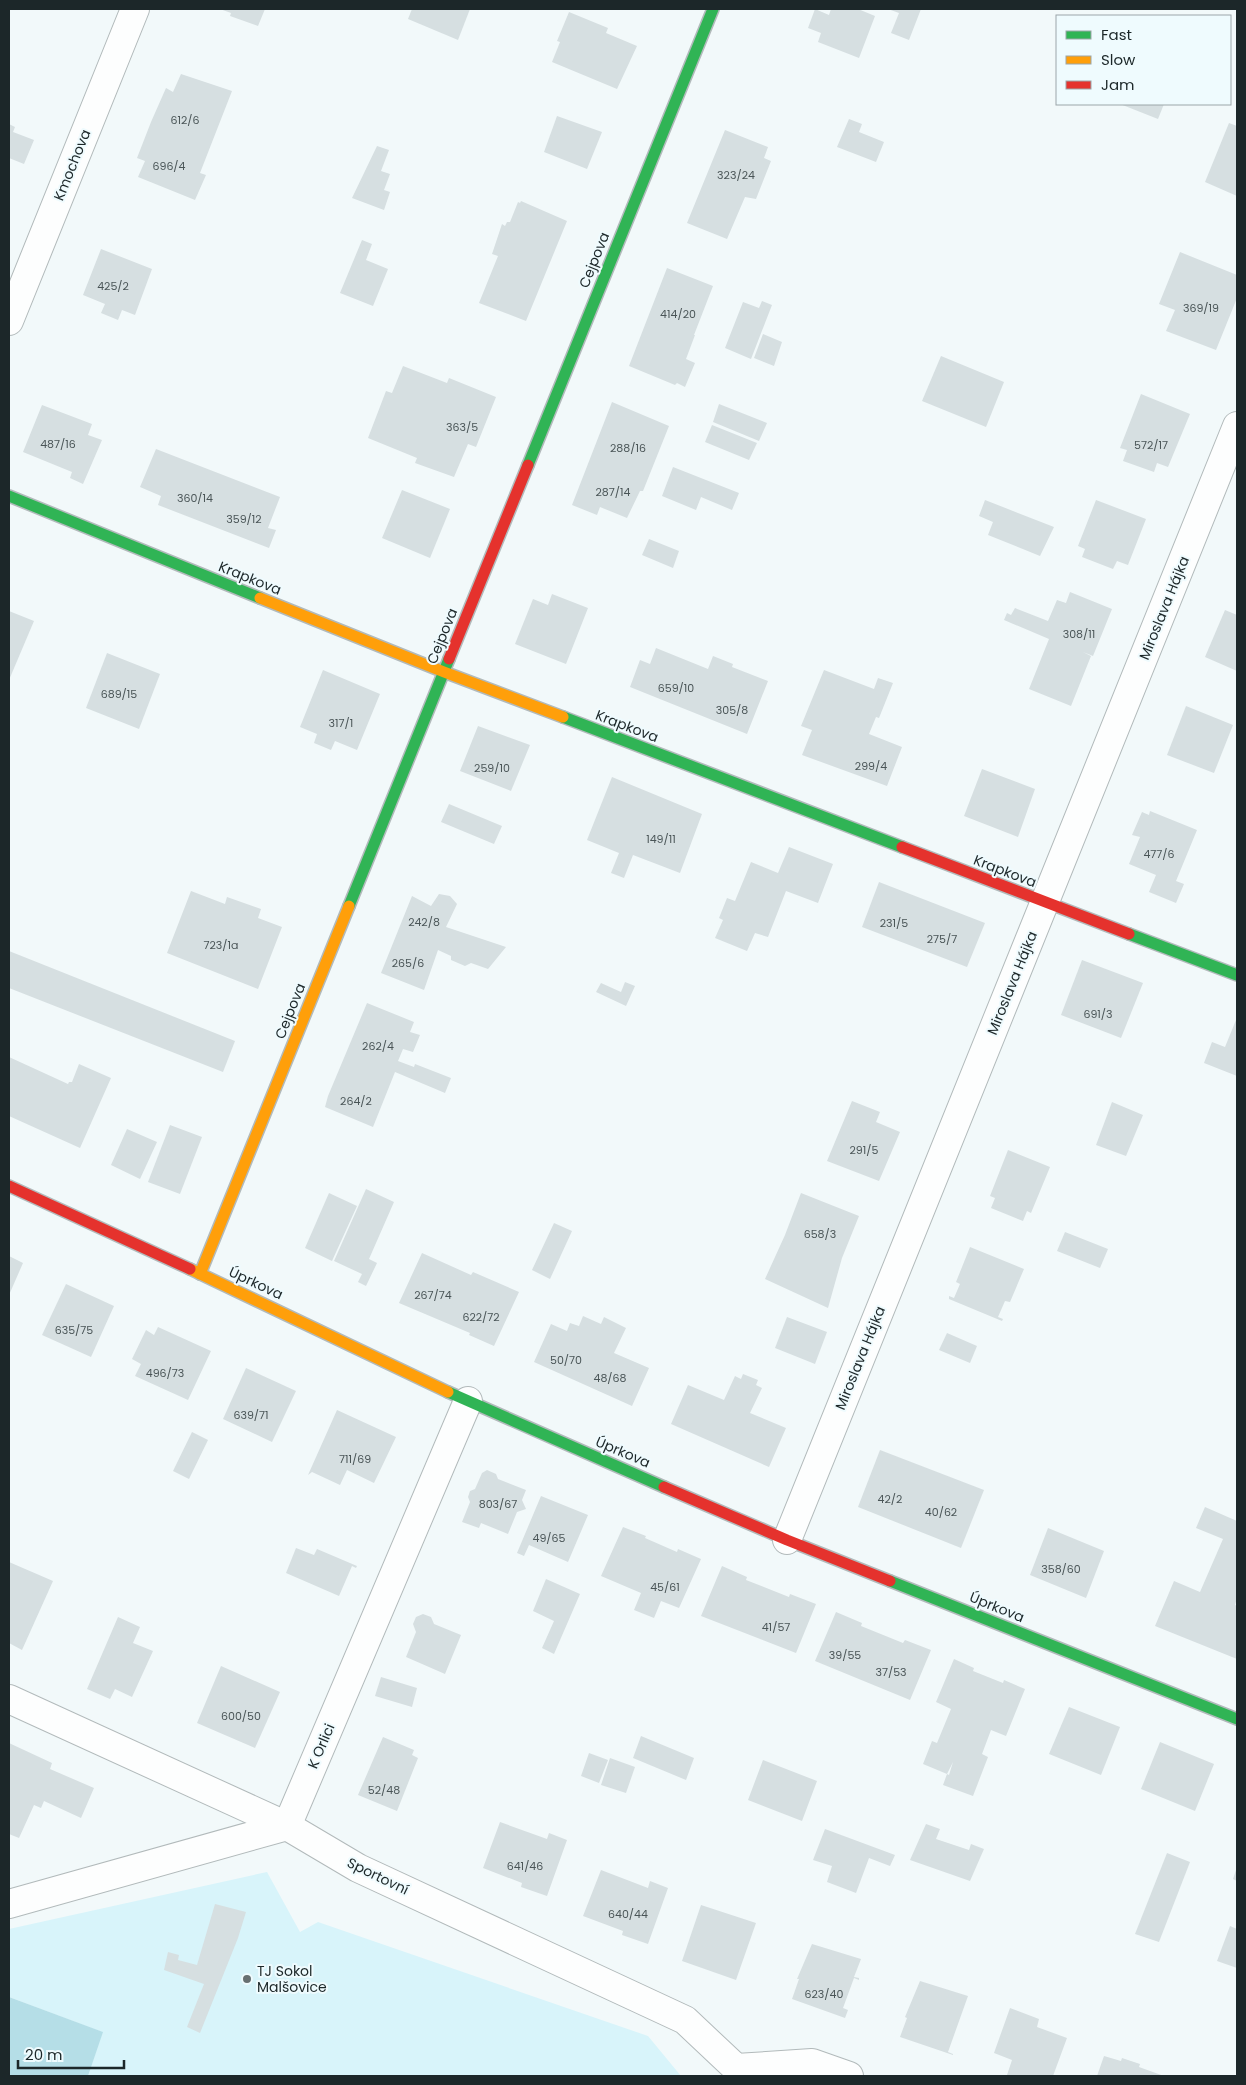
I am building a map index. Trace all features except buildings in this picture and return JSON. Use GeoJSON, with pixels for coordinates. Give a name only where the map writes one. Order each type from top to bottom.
{"type":"FeatureCollection","features":[{"type":"Feature","properties":{"kind":"street","name":"Kmochova"},"geometry":{"type":"LineString","coordinates":[[9,321],[135,9]]}},
{"type":"Feature","properties":{"kind":"street","name":"Cejpova"},"geometry":{"type":"LineString","coordinates":[[200,1274],[713,9]]}},
{"type":"Feature","properties":{"kind":"street","name":"Miroslava Hájka"},"geometry":{"type":"LineString","coordinates":[[786,1540],[1237,426]]}},
{"type":"Feature","properties":{"kind":"street","name":"Krapkova"},"geometry":{"type":"LineString","coordinates":[[9,496],[444,672],[1237,975]]}},
{"type":"Feature","properties":{"kind":"street","name":"Úprkova"},"geometry":{"type":"LineString","coordinates":[[9,1186],[468,1401],[786,1540],[1237,1719]]}},
{"type":"Feature","properties":{"kind":"street","name":"K Orlici"},"geometry":{"type":"LineString","coordinates":[[287,1826],[468,1401]]}},
{"type":"Feature","properties":{"kind":"street","name":"Sportovní"},"geometry":{"type":"LineString","coordinates":[[9,1700],[287,1826],[358,1868],[685,2020],[738,2072],[812,2063],[849,2076]]}},
{"type":"Feature","properties":{"kind":"street"},"geometry":{"type":"LineString","coordinates":[[9,1904],[287,1826]]}},
{"type":"Feature","properties":{"kind":"shaded area","name":"TJ Sokol Malšovice"},"geometry":{"type":"Polygon","coordinates":[[[267,1872],[300,1932],[318,1922],[648,2036],[681,2076],[88,2076],[102,2032],[9,1997],[9,1929],[267,1872]]]}},
{"type":"Feature","properties":{"kind":"shaded area"},"geometry":{"type":"Polygon","coordinates":[[[9,1997],[103,2032],[88,2076],[9,2076],[9,1997]]]}},
{"type":"Feature","properties":{"kind":"traffic: fast"},"geometry":{"type":"LineString","coordinates":[[528,465],[713,9]]}},
{"type":"Feature","properties":{"kind":"traffic: fast"},"geometry":{"type":"LineString","coordinates":[[9,496],[260,598]]}},
{"type":"Feature","properties":{"kind":"traffic: fast"},"geometry":{"type":"LineString","coordinates":[[349,906],[449,659]]}},
{"type":"Feature","properties":{"kind":"traffic: fast"},"geometry":{"type":"LineString","coordinates":[[563,717],[902,847]]}},
{"type":"Feature","properties":{"kind":"traffic: fast"},"geometry":{"type":"LineString","coordinates":[[1129,934],[1237,975]]}},
{"type":"Feature","properties":{"kind":"traffic: fast"},"geometry":{"type":"LineString","coordinates":[[448,1392],[664,1487]]}},
{"type":"Feature","properties":{"kind":"traffic: fast"},"geometry":{"type":"LineString","coordinates":[[890,1581],[1237,1719]]}},
{"type":"Feature","properties":{"kind":"traffic: slow"},"geometry":{"type":"LineString","coordinates":[[260,598],[444,672],[563,717]]}},
{"type":"Feature","properties":{"kind":"traffic: slow"},"geometry":{"type":"LineString","coordinates":[[200,1274],[349,906]]}},
{"type":"Feature","properties":{"kind":"traffic: slow"},"geometry":{"type":"LineString","coordinates":[[190,1269],[448,1392]]}},
{"type":"Feature","properties":{"kind":"traffic: jam"},"geometry":{"type":"LineString","coordinates":[[449,659],[528,465]]}},
{"type":"Feature","properties":{"kind":"traffic: jam"},"geometry":{"type":"LineString","coordinates":[[902,847],[1129,934]]}},
{"type":"Feature","properties":{"kind":"traffic: jam"},"geometry":{"type":"LineString","coordinates":[[9,1186],[190,1269]]}},
{"type":"Feature","properties":{"kind":"traffic: jam"},"geometry":{"type":"LineString","coordinates":[[664,1487],[787,1540],[890,1581]]}},
{"type":"Feature","properties":{"kind":"place","name":"TJ Sokol Malšovice"},"geometry":{"type":"Point","coordinates":[247,1979]}}]}
